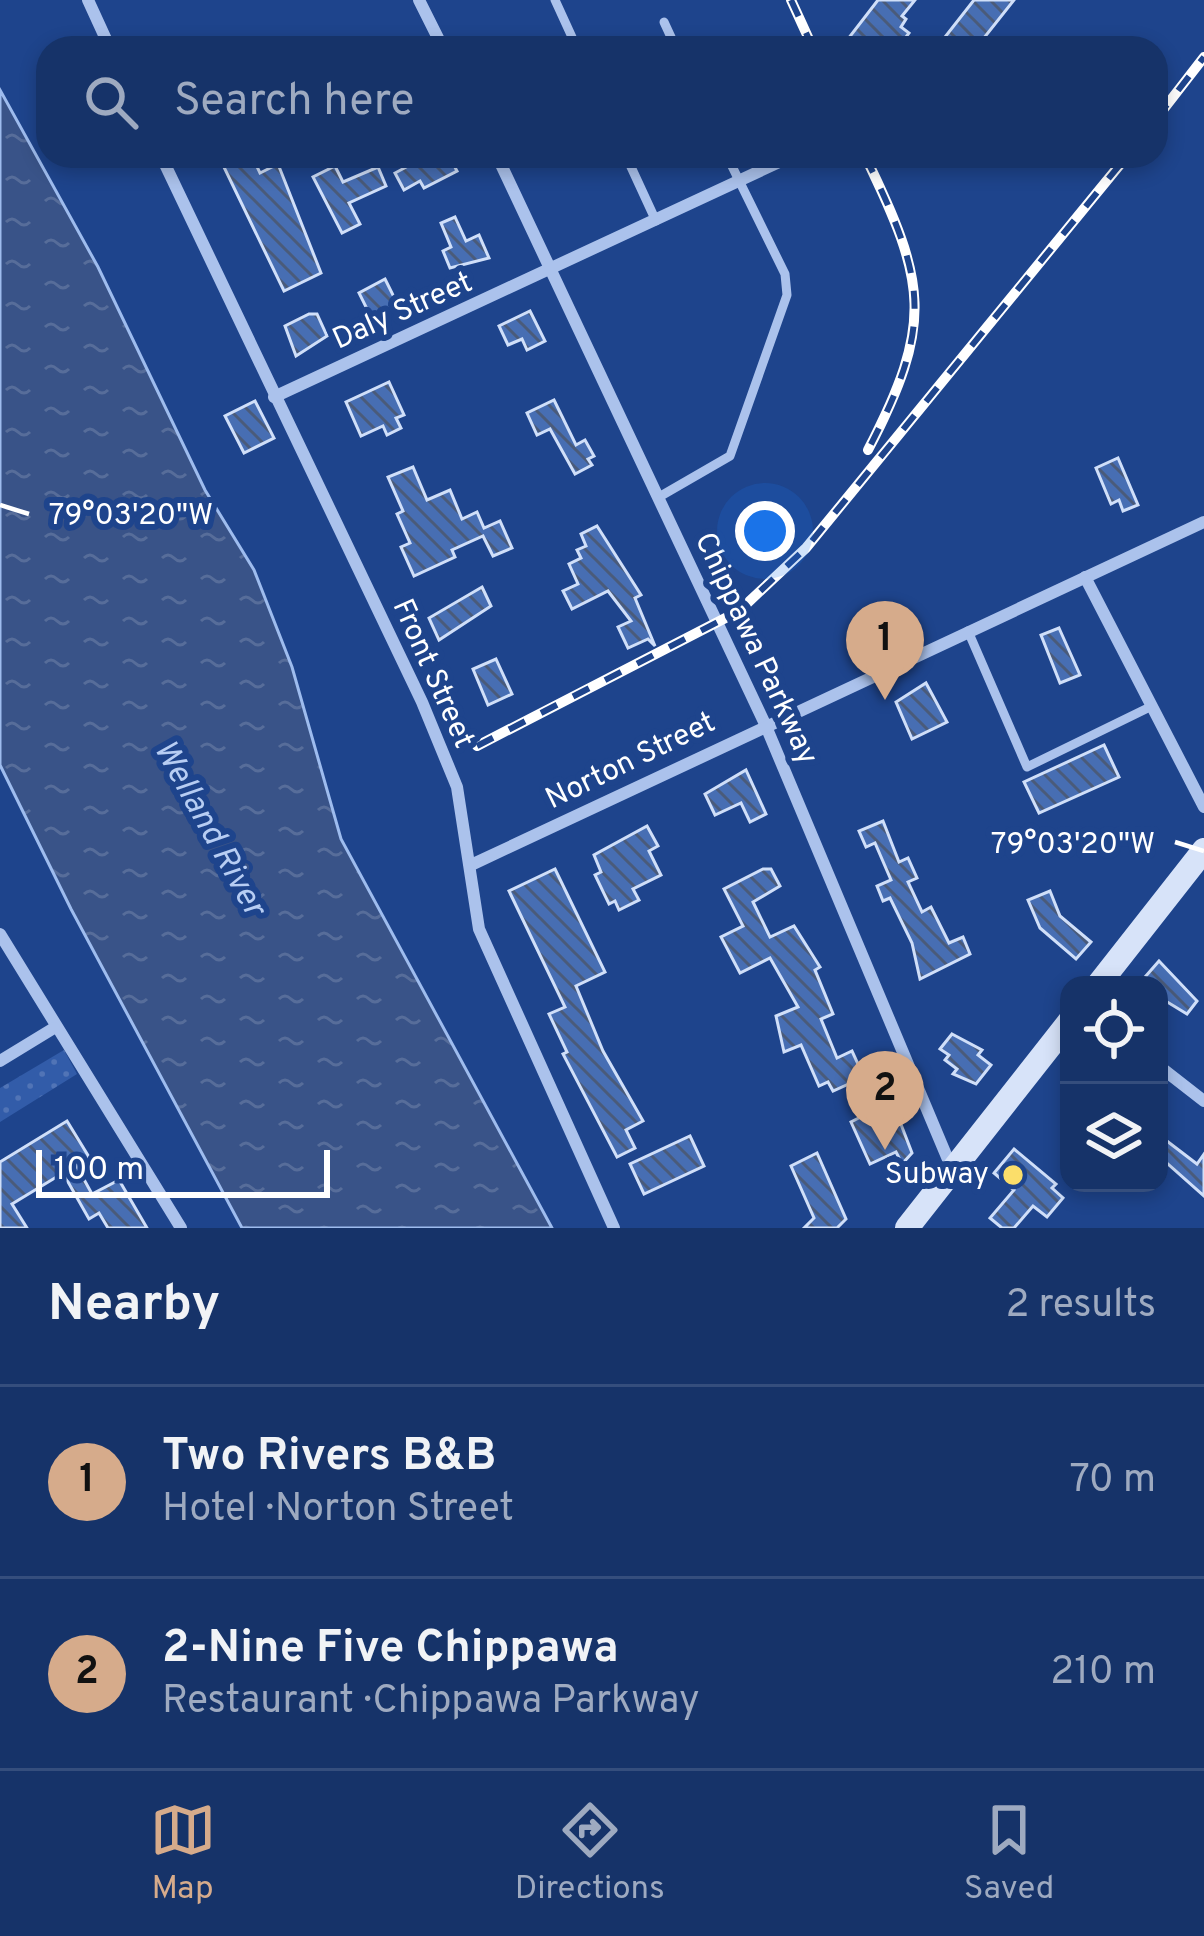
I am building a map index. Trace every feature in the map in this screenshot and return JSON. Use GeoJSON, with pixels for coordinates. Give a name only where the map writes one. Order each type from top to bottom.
{"type":"FeatureCollection","features":[{"type":"Feature","properties":{"kind":"main road"},"geometry":{"type":"LineString","coordinates":[[1105,976],[1204,850]]}},
{"type":"Feature","properties":{"kind":"main road"},"geometry":{"type":"LineString","coordinates":[[907,1228],[1060,1033]]}},
{"type":"Feature","properties":{"kind":"street"},"geometry":{"type":"LineString","coordinates":[[88,0],[104,36]]}},
{"type":"Feature","properties":{"kind":"street"},"geometry":{"type":"LineString","coordinates":[[419,0],[437,36]]}},
{"type":"Feature","properties":{"kind":"street","name":"Front Street"},"geometry":{"type":"LineString","coordinates":[[167,168],[422,702],[457,787],[479,929],[614,1228]]}},
{"type":"Feature","properties":{"kind":"street","name":"Chippawa Parkway"},"geometry":{"type":"LineString","coordinates":[[502,168],[765,724],[953,1170]]}},
{"type":"Feature","properties":{"kind":"street","name":"Daly Street"},"geometry":{"type":"LineString","coordinates":[[274,397],[768,168]]}},
{"type":"Feature","properties":{"kind":"street","name":"Norton Street"},"geometry":{"type":"LineString","coordinates":[[471,866],[765,724],[1204,522]]}},
{"type":"Feature","properties":{"kind":"street"},"geometry":{"type":"LineString","coordinates":[[1084,577],[1204,808]]}},
{"type":"Feature","properties":{"kind":"street"},"geometry":{"type":"LineString","coordinates":[[0,934],[181,1228]]}},
{"type":"Feature","properties":{"kind":"street"},"geometry":{"type":"LineString","coordinates":[[0,1061],[54,1028]]}},
{"type":"Feature","properties":{"kind":"street"},"geometry":{"type":"LineString","coordinates":[[1168,1073],[1204,1101]]}},
{"type":"Feature","properties":{"kind":"lane"},"geometry":{"type":"LineString","coordinates":[[555,0],[572,36]]}},
{"type":"Feature","properties":{"kind":"lane"},"geometry":{"type":"LineString","coordinates":[[664,22],[670,36]]}},
{"type":"Feature","properties":{"kind":"lane"},"geometry":{"type":"LineString","coordinates":[[632,168],[656,220]]}},
{"type":"Feature","properties":{"kind":"lane"},"geometry":{"type":"LineString","coordinates":[[659,497],[730,456],[785,305],[785,274],[733,168]]}},
{"type":"Feature","properties":{"kind":"lane"},"geometry":{"type":"LineString","coordinates":[[968,631],[1027,766],[1152,706]]}},
{"type":"Feature","properties":{"kind":"shaded area"},"geometry":{"type":"Polygon","coordinates":[[[64,1050],[77,1074],[0,1122],[0,1088],[64,1050]]]}},
{"type":"Feature","properties":{"kind":"water","name":"Welland River"},"geometry":{"type":"Polygon","coordinates":[[[0,90],[36,155],[36,168],[43,168],[98,267],[205,490],[254,570],[292,667],[341,839],[552,1228],[242,1228],[71,909],[0,765],[0,90]]]}},
{"type":"Feature","properties":{"kind":"building"},"geometry":{"type":"Polygon","coordinates":[[[878,0],[915,0],[902,16],[907,36],[850,36],[878,0]]]}},
{"type":"Feature","properties":{"kind":"building"},"geometry":{"type":"Polygon","coordinates":[[[974,0],[1014,0],[986,36],[946,36],[974,0]]]}},
{"type":"Feature","properties":{"kind":"building"},"geometry":{"type":"Polygon","coordinates":[[[224,168],[258,168],[260,173],[280,168],[321,273],[284,291],[224,168]]]}},
{"type":"Feature","properties":{"kind":"building"},"geometry":{"type":"Polygon","coordinates":[[[336,168],[343,182],[378,168],[386,186],[349,203],[360,224],[342,233],[313,177],[336,168]]]}},
{"type":"Feature","properties":{"kind":"building"},"geometry":{"type":"Polygon","coordinates":[[[404,168],[457,171],[424,188],[420,181],[404,190],[395,173],[404,168]]]}},
{"type":"Feature","properties":{"kind":"building"},"geometry":{"type":"Polygon","coordinates":[[[455,217],[466,241],[479,235],[489,258],[450,268],[443,251],[451,247],[441,223],[455,217]]]}},
{"type":"Feature","properties":{"kind":"building"},"geometry":{"type":"Polygon","coordinates":[[[385,279],[397,303],[371,317],[359,293],[385,279]]]}},
{"type":"Feature","properties":{"kind":"building"},"geometry":{"type":"Polygon","coordinates":[[[530,311],[545,341],[527,350],[522,339],[508,345],[499,326],[530,311]]]}},
{"type":"Feature","properties":{"kind":"building"},"geometry":{"type":"Polygon","coordinates":[[[317,314],[327,336],[296,356],[285,326],[317,314]]]}},
{"type":"Feature","properties":{"kind":"building"},"geometry":{"type":"Polygon","coordinates":[[[389,382],[404,415],[396,418],[401,428],[387,435],[383,426],[361,436],[346,402],[389,382]]]}},
{"type":"Feature","properties":{"kind":"building"},"geometry":{"type":"Polygon","coordinates":[[[554,400],[576,445],[585,440],[594,456],[588,459],[592,465],[575,474],[550,429],[537,435],[527,413],[554,400]]]}},
{"type":"Feature","properties":{"kind":"building"},"geometry":{"type":"Polygon","coordinates":[[[255,401],[274,438],[244,453],[225,416],[255,401]]]}},
{"type":"Feature","properties":{"kind":"building"},"geometry":{"type":"Polygon","coordinates":[[[1118,458],[1138,505],[1123,511],[1119,500],[1111,504],[1096,468],[1118,458]]]}},
{"type":"Feature","properties":{"kind":"building"},"geometry":{"type":"Polygon","coordinates":[[[413,467],[427,500],[450,490],[462,519],[477,512],[484,528],[500,521],[512,548],[493,556],[483,536],[452,550],[455,557],[414,576],[401,547],[410,543],[397,514],[403,511],[388,477],[413,467]]]}},
{"type":"Feature","properties":{"kind":"building"},"geometry":{"type":"Polygon","coordinates":[[[597,526],[641,595],[635,598],[655,646],[648,639],[628,648],[618,627],[631,621],[608,591],[572,609],[563,591],[578,584],[569,564],[581,558],[577,550],[586,546],[581,534],[597,526]]]}},
{"type":"Feature","properties":{"kind":"building"},"geometry":{"type":"Polygon","coordinates":[[[482,587],[491,606],[439,640],[429,618],[482,587]]]}},
{"type":"Feature","properties":{"kind":"building"},"geometry":{"type":"Polygon","coordinates":[[[1059,628],[1080,675],[1060,683],[1041,635],[1059,628]]]}},
{"type":"Feature","properties":{"kind":"building"},"geometry":{"type":"Polygon","coordinates":[[[496,659],[512,694],[488,705],[473,669],[496,659]]]}},
{"type":"Feature","properties":{"kind":"building"},"geometry":{"type":"Polygon","coordinates":[[[926,683],[947,722],[912,739],[896,702],[926,683]]]}},
{"type":"Feature","properties":{"kind":"building"},"geometry":{"type":"Polygon","coordinates":[[[1104,745],[1119,777],[1039,813],[1024,782],[1104,745]]]}},
{"type":"Feature","properties":{"kind":"building"},"geometry":{"type":"Polygon","coordinates":[[[746,770],[766,814],[750,822],[741,803],[715,815],[705,794],[746,770]]]}},
{"type":"Feature","properties":{"kind":"building"},"geometry":{"type":"Polygon","coordinates":[[[883,821],[899,862],[908,858],[917,878],[908,882],[922,912],[931,907],[949,943],[963,937],[970,954],[920,979],[912,943],[890,898],[883,901],[877,886],[891,880],[875,843],[866,847],[859,831],[883,821]]]}},
{"type":"Feature","properties":{"kind":"building"},"geometry":{"type":"Polygon","coordinates":[[[647,826],[658,846],[649,851],[661,875],[633,889],[639,900],[619,910],[615,901],[609,904],[595,875],[601,872],[594,855],[647,826]]]}},
{"type":"Feature","properties":{"kind":"building"},"geometry":{"type":"Polygon","coordinates":[[[555,869],[605,972],[576,986],[603,1051],[643,1121],[626,1130],[635,1148],[617,1157],[563,1054],[567,1052],[549,1014],[565,1007],[509,891],[555,869]]]}},
{"type":"Feature","properties":{"kind":"building"},"geometry":{"type":"Polygon","coordinates":[[[771,869],[780,886],[753,902],[770,937],[794,926],[820,967],[815,970],[833,1014],[821,1019],[837,1058],[852,1051],[864,1077],[833,1091],[828,1082],[819,1086],[801,1045],[784,1052],[776,1016],[798,1007],[770,958],[740,973],[721,937],[743,926],[724,889],[771,869]]]}},
{"type":"Feature","properties":{"kind":"building"},"geometry":{"type":"Polygon","coordinates":[[[1050,891],[1060,916],[1091,942],[1076,959],[1040,928],[1028,900],[1050,891]]]}},
{"type":"Feature","properties":{"kind":"building"},"geometry":{"type":"Polygon","coordinates":[[[1159,961],[1197,1001],[1187,1014],[1168,1002],[1168,976],[1146,976],[1159,961]]]}},
{"type":"Feature","properties":{"kind":"building"},"geometry":{"type":"Polygon","coordinates":[[[952,1034],[982,1050],[978,1055],[991,1065],[976,1084],[953,1074],[957,1069],[945,1060],[949,1055],[940,1049],[952,1034]]]}},
{"type":"Feature","properties":{"kind":"building"},"geometry":{"type":"Polygon","coordinates":[[[892,1101],[912,1153],[902,1164],[896,1152],[870,1164],[851,1122],[892,1101]]]}},
{"type":"Feature","properties":{"kind":"building"},"geometry":{"type":"Polygon","coordinates":[[[67,1121],[89,1157],[76,1165],[92,1194],[119,1180],[147,1228],[108,1228],[99,1213],[89,1219],[63,1173],[12,1204],[27,1228],[0,1228],[0,1162],[67,1121]]]}},
{"type":"Feature","properties":{"kind":"building"},"geometry":{"type":"Polygon","coordinates":[[[690,1136],[704,1166],[644,1194],[630,1164],[690,1136]]]}},
{"type":"Feature","properties":{"kind":"building"},"geometry":{"type":"Polygon","coordinates":[[[1168,1142],[1197,1164],[1204,1154],[1204,1196],[1168,1164],[1168,1142]]]}},
{"type":"Feature","properties":{"kind":"building"},"geometry":{"type":"Polygon","coordinates":[[[1014,1149],[1056,1184],[1052,1188],[1063,1198],[1047,1217],[1033,1206],[1014,1228],[1002,1228],[990,1218],[1014,1190],[994,1173],[1014,1149]]]}},
{"type":"Feature","properties":{"kind":"building"},"geometry":{"type":"Polygon","coordinates":[[[817,1153],[846,1219],[837,1228],[804,1228],[814,1218],[791,1166],[817,1153]]]}},
{"type":"Feature","properties":{"kind":"railway"},"geometry":{"type":"LineString","coordinates":[[791,0],[808,36]]}},
{"type":"Feature","properties":{"kind":"railway"},"geometry":{"type":"LineString","coordinates":[[1168,104],[1204,57]]}},
{"type":"Feature","properties":{"kind":"railway"},"geometry":{"type":"LineString","coordinates":[[868,450],[904,368],[914,303],[901,238],[871,168]]}},
{"type":"Feature","properties":{"kind":"railway"},"geometry":{"type":"LineString","coordinates":[[477,746],[739,611],[806,548],[1117,168]]}},
{"type":"Feature","properties":{"kind":"place","name":"Two Rivers B&B"},"geometry":{"type":"Point","coordinates":[885,700]}},
{"type":"Feature","properties":{"kind":"place","name":"2-Nine Five Chippawa"},"geometry":{"type":"Point","coordinates":[885,1150]}},
{"type":"Feature","properties":{"kind":"place","name":"Subway"},"geometry":{"type":"Point","coordinates":[1013,1175]}}]}
